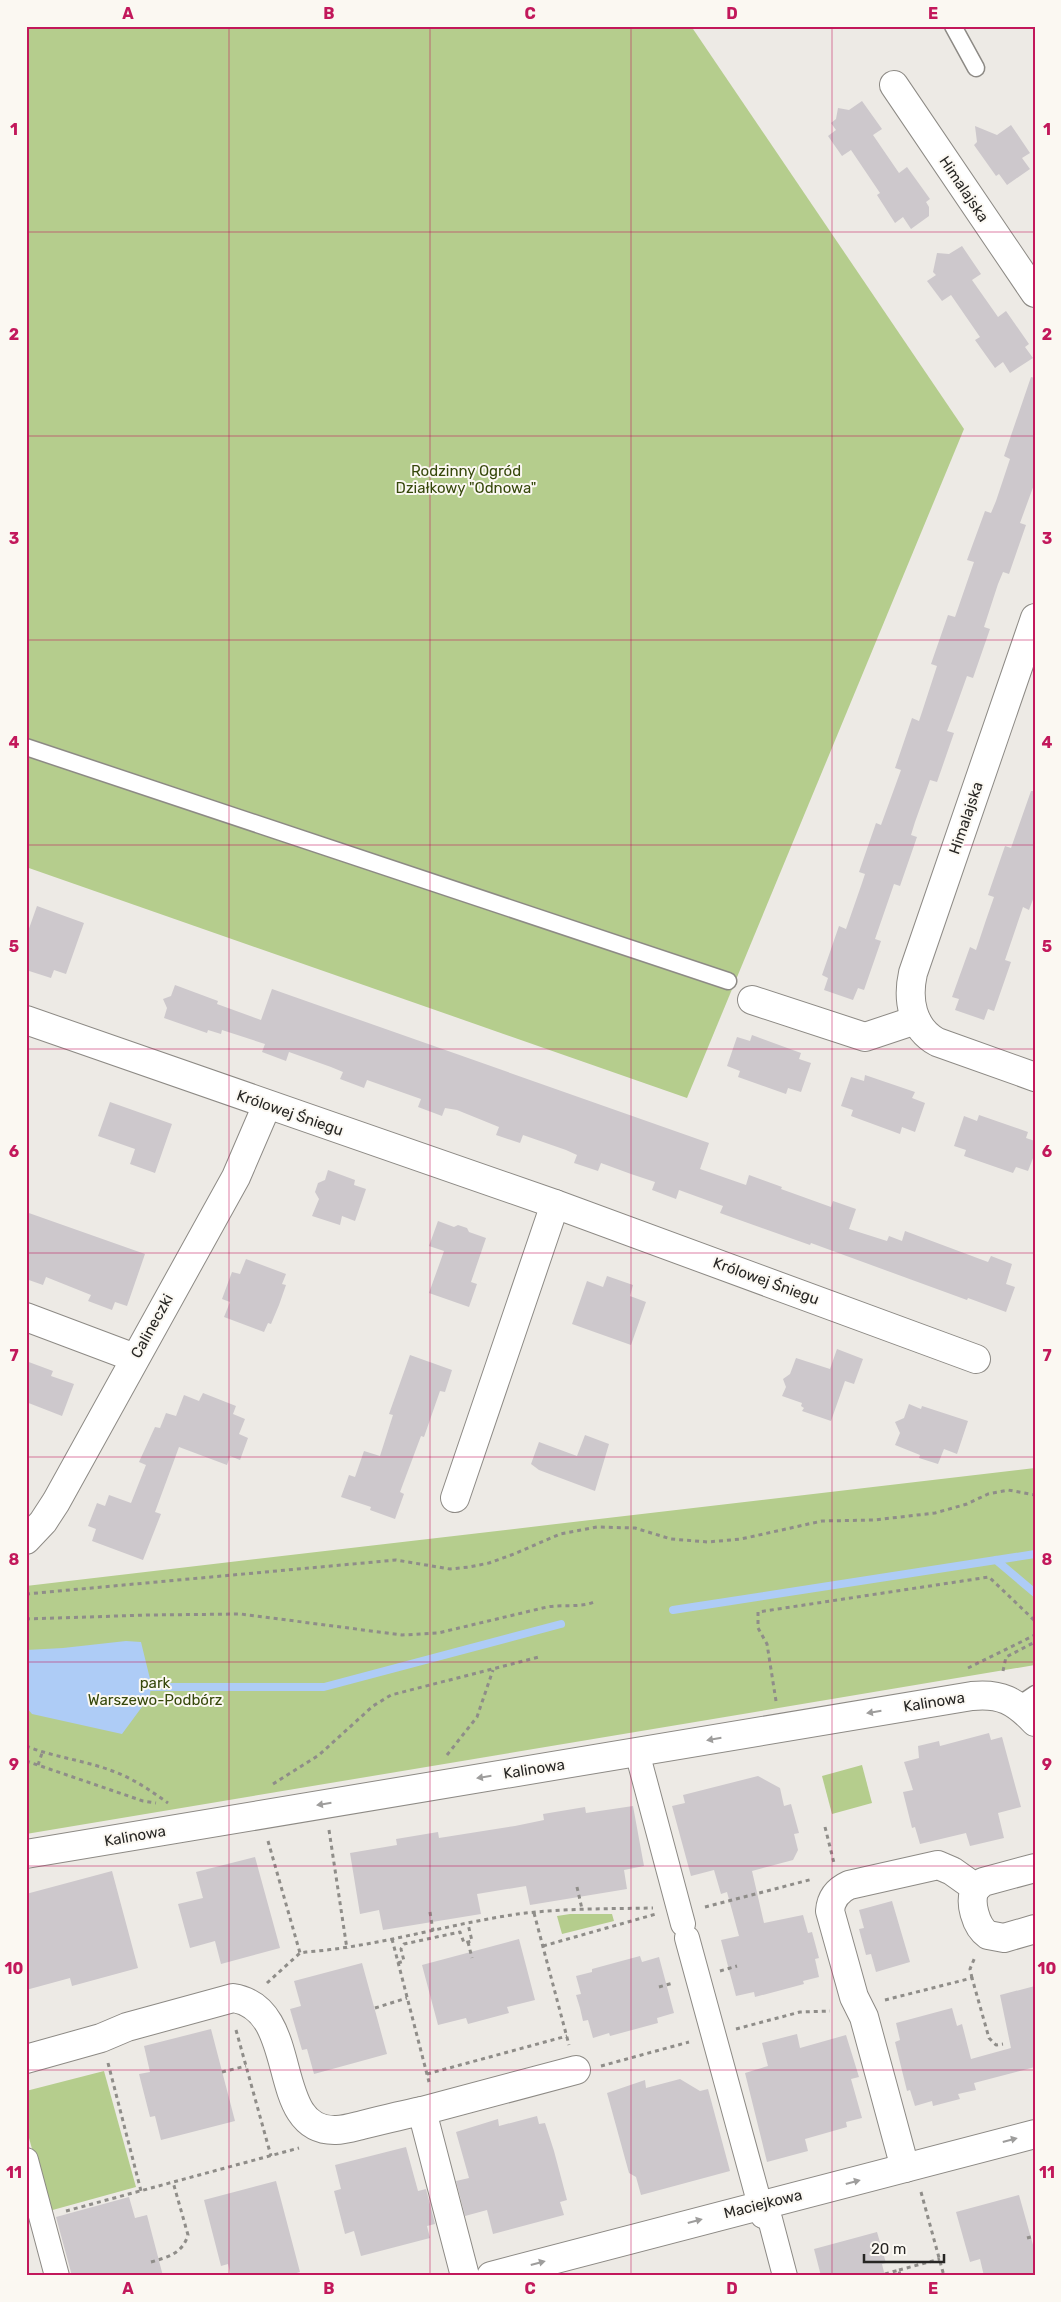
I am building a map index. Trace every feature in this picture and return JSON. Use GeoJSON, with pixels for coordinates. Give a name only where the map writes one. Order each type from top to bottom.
{"type":"FeatureCollection","features":[{"type":"Feature","properties":{"kind":"street","name":"Himalajska"},"geometry":{"type":"LineString","coordinates":[[894,85],[1035,293]]}},
{"type":"Feature","properties":{"kind":"street","name":"Himalajska"},"geometry":{"type":"LineString","coordinates":[[916,1020],[910,988],[913,973],[1035,618]]}},
{"type":"Feature","properties":{"kind":"street"},"geometry":{"type":"LineString","coordinates":[[752,1000],[864,1037],[916,1020],[922,1030],[937,1042],[1035,1077]]}},
{"type":"Feature","properties":{"kind":"street","name":"Królowej Śniegu"},"geometry":{"type":"LineString","coordinates":[[26,1020],[555,1204],[976,1359]]}},
{"type":"Feature","properties":{"kind":"street","name":"Calineczki"},"geometry":{"type":"LineString","coordinates":[[26,1540],[43,1522],[56,1502],[236,1177],[267,1105]]}},
{"type":"Feature","properties":{"kind":"street"},"geometry":{"type":"LineString","coordinates":[[455,1498],[555,1204]]}},
{"type":"Feature","properties":{"kind":"street"},"geometry":{"type":"LineString","coordinates":[[26,1317],[135,1358]]}},
{"type":"Feature","properties":{"kind":"street","name":"Kalinowa"},"geometry":{"type":"LineString","coordinates":[[26,1854],[972,1696],[986,1695],[1004,1698],[1029,1707]]}},
{"type":"Feature","properties":{"kind":"street"},"geometry":{"type":"LineString","coordinates":[[637,1752],[763,2216],[770,2219],[785,2276]]}},
{"type":"Feature","properties":{"kind":"street"},"geometry":{"type":"LineString","coordinates":[[905,2168],[864,2017],[854,1997],[830,1911],[833,1898],[849,1885],[932,1865],[946,1868],[976,1888]]}},
{"type":"Feature","properties":{"kind":"street"},"geometry":{"type":"LineString","coordinates":[[1035,1868],[983,1882],[976,1888],[973,1899],[978,1922],[988,1935],[1004,1938],[1035,1929]]}},
{"type":"Feature","properties":{"kind":"street"},"geometry":{"type":"LineString","coordinates":[[26,2059],[101,2038],[127,2027],[236,2000],[259,2009],[271,2026],[294,2101],[312,2123],[337,2130],[429,2109],[576,2070]]}},
{"type":"Feature","properties":{"kind":"street"},"geometry":{"type":"LineString","coordinates":[[429,2109],[465,2276]]}},
{"type":"Feature","properties":{"kind":"street","name":"Maciejkowa"},"geometry":{"type":"LineString","coordinates":[[491,2276],[760,2204],[1035,2134]]}},
{"type":"Feature","properties":{"kind":"street"},"geometry":{"type":"LineString","coordinates":[[26,2160],[57,2276]]}},
{"type":"Feature","properties":{"kind":"lane"},"geometry":{"type":"LineString","coordinates":[[953,26],[976,68]]}},
{"type":"Feature","properties":{"kind":"lane"},"geometry":{"type":"LineString","coordinates":[[26,746],[728,981]]}},
{"type":"Feature","properties":{"kind":"path"},"geometry":{"type":"LineString","coordinates":[[26,1594],[396,1560],[450,1569],[489,1563],[560,1534],[596,1528],[635,1528],[670,1539],[708,1542],[741,1539],[822,1521],[874,1520],[934,1513],[967,1504],[988,1494],[1008,1490],[1035,1495]]}},
{"type":"Feature","properties":{"kind":"path"},"geometry":{"type":"LineString","coordinates":[[777,1704],[768,1644],[758,1628],[758,1612],[989,1577],[1035,1621]]}},
{"type":"Feature","properties":{"kind":"path"},"geometry":{"type":"LineString","coordinates":[[26,1620],[148,1615],[241,1614],[402,1635],[420,1635],[438,1633],[548,1607],[565,1604],[583,1606],[594,1602]]}},
{"type":"Feature","properties":{"kind":"path"},"geometry":{"type":"LineString","coordinates":[[963,1670],[1035,1635]]}},
{"type":"Feature","properties":{"kind":"path"},"geometry":{"type":"LineString","coordinates":[[1003,1673],[1006,1657],[1035,1642]]}},
{"type":"Feature","properties":{"kind":"path"},"geometry":{"type":"LineString","coordinates":[[272,1784],[319,1755],[373,1706],[391,1696],[539,1657]]}},
{"type":"Feature","properties":{"kind":"path"},"geometry":{"type":"LineString","coordinates":[[442,1760],[477,1717],[493,1669]]}},
{"type":"Feature","properties":{"kind":"path"},"geometry":{"type":"LineString","coordinates":[[775,1692],[780,1691]]}},
{"type":"Feature","properties":{"kind":"path"},"geometry":{"type":"LineString","coordinates":[[26,1746],[59,1758],[86,1762],[116,1772],[140,1784],[170,1804]]}},
{"type":"Feature","properties":{"kind":"path"},"geometry":{"type":"LineString","coordinates":[[38,1765],[42,1753]]}},
{"type":"Feature","properties":{"kind":"path"},"geometry":{"type":"LineString","coordinates":[[825,1827],[837,1871]]}},
{"type":"Feature","properties":{"kind":"path"},"geometry":{"type":"LineString","coordinates":[[328,1829],[347,1949]]}},
{"type":"Feature","properties":{"kind":"path"},"geometry":{"type":"LineString","coordinates":[[268,1840],[300,1954]]}},
{"type":"Feature","properties":{"kind":"path"},"geometry":{"type":"LineString","coordinates":[[543,1946],[682,1921],[816,1878],[820,1895],[830,1911]]}},
{"type":"Feature","properties":{"kind":"path"},"geometry":{"type":"LineString","coordinates":[[578,1887],[582,1909]]}},
{"type":"Feature","properties":{"kind":"path"},"geometry":{"type":"LineString","coordinates":[[271,2156],[246,2066],[236,2000],[272,1979],[300,1954],[347,1949],[506,1916],[534,1913],[582,1909],[682,1921]]}},
{"type":"Feature","properties":{"kind":"path"},"geometry":{"type":"LineString","coordinates":[[430,1912],[433,1931]]}},
{"type":"Feature","properties":{"kind":"path"},"geometry":{"type":"LineString","coordinates":[[534,1913],[577,2072],[714,2035]]}},
{"type":"Feature","properties":{"kind":"path"},"geometry":{"type":"LineString","coordinates":[[398,1963],[404,1962],[401,1948],[404,1944],[460,1932],[464,1943],[472,1941],[468,1924]]}},
{"type":"Feature","properties":{"kind":"path"},"geometry":{"type":"LineString","coordinates":[[392,1939],[427,2074],[429,2109]]}},
{"type":"Feature","properties":{"kind":"path"},"geometry":{"type":"LineString","coordinates":[[468,1942],[472,1958]]}},
{"type":"Feature","properties":{"kind":"path"},"geometry":{"type":"LineString","coordinates":[[375,2008],[407,1998]]}},
{"type":"Feature","properties":{"kind":"path"},"geometry":{"type":"LineString","coordinates":[[427,2074],[567,2036]]}},
{"type":"Feature","properties":{"kind":"path"},"geometry":{"type":"LineString","coordinates":[[101,2038],[142,2191]]}},
{"type":"Feature","properties":{"kind":"path"},"geometry":{"type":"LineString","coordinates":[[222,2072],[246,2066]]}},
{"type":"Feature","properties":{"kind":"path"},"geometry":{"type":"LineString","coordinates":[[42,2218],[300,2148]]}},
{"type":"Feature","properties":{"kind":"path"},"geometry":{"type":"LineString","coordinates":[[151,2262],[173,2256],[182,2247],[188,2235],[173,2182]]}},
{"type":"Feature","properties":{"kind":"path"},"geometry":{"type":"LineString","coordinates":[[920,2189],[944,2276]]}},
{"type":"Feature","properties":{"kind":"path"},"geometry":{"type":"LineString","coordinates":[[1027,2238],[1035,2236]]}},
{"type":"Feature","properties":{"kind":"path"},"geometry":{"type":"LineString","coordinates":[[885,2274],[940,2259]]}},
{"type":"Feature","properties":{"kind":"path"},"geometry":{"type":"LineString","coordinates":[[898,2270],[900,2276]]}},
{"type":"Feature","properties":{"kind":"green space","name":"Rodzinny Ogród Działkowy \"Odnowa\""},"geometry":{"type":"Polygon","coordinates":[[[26,26],[691,26],[964,429],[687,1098],[26,867],[26,26]]]}},
{"type":"Feature","properties":{"kind":"green space","name":"park Warszewo-Podbórz"},"geometry":{"type":"Polygon","coordinates":[[[1035,1468],[1035,1665],[26,1834],[26,1586],[1035,1468]]]}},
{"type":"Feature","properties":{"kind":"green space"},"geometry":{"type":"Polygon","coordinates":[[[862,1765],[872,1803],[832,1814],[822,1776],[862,1765]]]}},
{"type":"Feature","properties":{"kind":"green space"},"geometry":{"type":"Polygon","coordinates":[[[570,1914],[612,1914],[614,1921],[562,1934],[557,1916],[570,1914]]]}},
{"type":"Feature","properties":{"kind":"green space"},"geometry":{"type":"Polygon","coordinates":[[[104,2071],[136,2187],[49,2211],[26,2127],[26,2091],[104,2071]]]}},
{"type":"Feature","properties":{"kind":"water"},"geometry":{"type":"Polygon","coordinates":[[[126,1641],[141,1642],[151,1683],[150,1696],[122,1734],[32,1714],[26,1707],[26,1650],[126,1641]]]}},
{"type":"Feature","properties":{"kind":"building"},"geometry":{"type":"Polygon","coordinates":[[[862,101],[882,129],[873,135],[899,173],[907,167],[930,199],[926,202],[929,207],[929,216],[911,229],[903,217],[895,223],[877,195],[880,193],[851,150],[842,156],[828,136],[836,130],[831,123],[836,119],[838,108],[849,110],[862,101]]]}},
{"type":"Feature","properties":{"kind":"building"},"geometry":{"type":"Polygon","coordinates":[[[1011,125],[1030,153],[1022,158],[1030,169],[1007,185],[999,174],[996,176],[974,145],[977,142],[975,126],[997,135],[1011,125]]]}},
{"type":"Feature","properties":{"kind":"building"},"geometry":{"type":"Polygon","coordinates":[[[962,246],[981,274],[972,280],[998,317],[1006,311],[1029,344],[1025,347],[1033,358],[1010,373],[1003,362],[995,368],[975,340],[980,337],[951,295],[942,301],[927,281],[936,275],[933,272],[937,253],[949,254],[962,246]]]}},
{"type":"Feature","properties":{"kind":"building"},"geometry":{"type":"Polygon","coordinates":[[[1031,377],[1035,378],[1035,482],[1020,523],[1026,525],[1009,574],[1003,572],[998,584],[984,627],[990,629],[973,678],[967,676],[947,731],[954,733],[937,782],[930,780],[915,822],[911,835],[917,837],[900,886],[894,884],[875,939],[881,941],[864,990],[858,988],[853,1000],[824,990],[828,978],[822,975],[839,926],[846,929],[865,874],[859,872],[876,823],[881,825],[901,770],[895,768],[912,718],[919,721],[937,666],[931,664],[948,615],[955,617],[974,562],[967,560],[985,511],[991,513],[996,501],[1010,459],[1004,456],[1031,377]]]}},
{"type":"Feature","properties":{"kind":"building"},"geometry":{"type":"Polygon","coordinates":[[[1031,791],[1035,791],[1035,894],[1029,910],[1023,907],[1005,960],[1011,962],[994,1011],[988,1009],[984,1020],[955,1010],[959,999],[952,997],[970,947],[976,950],[994,897],[988,895],[1005,846],[1011,848],[1031,791]]]}},
{"type":"Feature","properties":{"kind":"building"},"geometry":{"type":"Polygon","coordinates":[[[37,906],[84,923],[66,974],[54,970],[51,978],[26,970],[26,937],[37,906]]]}},
{"type":"Feature","properties":{"kind":"building"},"geometry":{"type":"Polygon","coordinates":[[[175,985],[218,1001],[217,1004],[261,1020],[272,989],[709,1143],[700,1169],[746,1185],[749,1175],[831,1207],[833,1201],[856,1209],[849,1229],[887,1241],[889,1236],[902,1241],[905,1231],[988,1262],[991,1256],[1012,1264],[1006,1284],[1015,1287],[1006,1312],[720,1213],[723,1206],[679,1190],[676,1199],[652,1190],[655,1182],[601,1163],[598,1171],[574,1163],[577,1155],[523,1135],[520,1143],[496,1135],[499,1127],[457,1110],[445,1108],[442,1116],[418,1107],[421,1099],[367,1080],[364,1088],[340,1079],[343,1072],[289,1052],[286,1061],[262,1052],[265,1044],[222,1030],[221,1034],[208,1030],[207,1033],[164,1018],[167,1008],[163,999],[171,996],[175,985]]]}},
{"type":"Feature","properties":{"kind":"building"},"geometry":{"type":"Polygon","coordinates":[[[752,1035],[801,1053],[799,1059],[811,1063],[801,1092],[788,1088],[786,1094],[738,1077],[740,1071],[727,1066],[737,1037],[750,1041],[752,1035]]]}},
{"type":"Feature","properties":{"kind":"building"},"geometry":{"type":"Polygon","coordinates":[[[865,1075],[915,1092],[912,1098],[925,1103],[915,1132],[902,1127],[900,1134],[851,1116],[853,1110],[841,1106],[851,1077],[864,1081],[865,1075]]]}},
{"type":"Feature","properties":{"kind":"building"},"geometry":{"type":"Polygon","coordinates":[[[110,1102],[172,1124],[155,1173],[130,1164],[135,1149],[98,1136],[110,1102]]]}},
{"type":"Feature","properties":{"kind":"building"},"geometry":{"type":"Polygon","coordinates":[[[979,1115],[1028,1132],[1026,1138],[1035,1141],[1035,1153],[1028,1171],[1016,1167],[1013,1173],[964,1156],[966,1150],[954,1146],[964,1116],[977,1121],[979,1115]]]}},
{"type":"Feature","properties":{"kind":"building"},"geometry":{"type":"Polygon","coordinates":[[[328,1170],[355,1180],[354,1185],[366,1189],[355,1221],[342,1216],[340,1225],[312,1216],[319,1199],[315,1192],[318,1183],[325,1180],[328,1170]]]}},
{"type":"Feature","properties":{"kind":"building"},"geometry":{"type":"Polygon","coordinates":[[[26,1212],[145,1254],[127,1306],[115,1302],[112,1310],[88,1301],[91,1295],[46,1277],[43,1285],[26,1279],[26,1212]]]}},
{"type":"Feature","properties":{"kind":"building"},"geometry":{"type":"Polygon","coordinates":[[[438,1221],[454,1227],[458,1225],[467,1228],[469,1232],[486,1238],[471,1282],[477,1284],[469,1307],[429,1293],[444,1251],[429,1246],[438,1221]]]}},
{"type":"Feature","properties":{"kind":"building"},"geometry":{"type":"Polygon","coordinates":[[[246,1259],[286,1274],[282,1284],[286,1285],[279,1305],[271,1324],[268,1323],[264,1332],[224,1317],[230,1302],[222,1299],[232,1272],[240,1274],[246,1259]]]}},
{"type":"Feature","properties":{"kind":"building"},"geometry":{"type":"Polygon","coordinates":[[[607,1276],[633,1285],[630,1296],[646,1302],[631,1345],[572,1324],[587,1281],[603,1287],[607,1276]]]}},
{"type":"Feature","properties":{"kind":"building"},"geometry":{"type":"Polygon","coordinates":[[[837,1349],[863,1359],[854,1384],[845,1381],[831,1421],[802,1411],[804,1408],[801,1406],[802,1403],[782,1396],[786,1387],[783,1379],[790,1374],[796,1358],[830,1369],[837,1349]]]}},
{"type":"Feature","properties":{"kind":"building"},"geometry":{"type":"Polygon","coordinates":[[[410,1355],[452,1370],[445,1392],[440,1391],[424,1437],[421,1436],[400,1492],[404,1494],[395,1519],[370,1510],[371,1507],[341,1497],[349,1475],[355,1477],[364,1451],[380,1456],[393,1415],[389,1414],[410,1355]]]}},
{"type":"Feature","properties":{"kind":"building"},"geometry":{"type":"Polygon","coordinates":[[[26,1361],[53,1371],[51,1376],[74,1384],[62,1416],[26,1402],[26,1361]]]}},
{"type":"Feature","properties":{"kind":"building"},"geometry":{"type":"Polygon","coordinates":[[[203,1393],[236,1406],[233,1414],[245,1419],[239,1434],[248,1438],[240,1460],[230,1456],[227,1465],[179,1447],[155,1512],[161,1514],[143,1560],[92,1541],[96,1529],[88,1526],[97,1503],[105,1506],[109,1495],[131,1503],[146,1465],[139,1462],[155,1427],[160,1428],[166,1413],[176,1416],[184,1395],[199,1401],[203,1393]]]}},
{"type":"Feature","properties":{"kind":"building"},"geometry":{"type":"Polygon","coordinates":[[[909,1404],[921,1409],[922,1406],[968,1421],[957,1454],[944,1449],[938,1464],[919,1458],[920,1455],[895,1445],[900,1433],[895,1422],[904,1418],[909,1404]]]}},
{"type":"Feature","properties":{"kind":"building"},"geometry":{"type":"Polygon","coordinates":[[[585,1435],[609,1444],[595,1491],[539,1470],[531,1464],[539,1442],[577,1456],[585,1435]]]}},
{"type":"Feature","properties":{"kind":"building"},"geometry":{"type":"Polygon","coordinates":[[[989,1733],[991,1740],[1002,1737],[1021,1807],[998,1813],[1004,1838],[970,1846],[966,1833],[920,1844],[915,1827],[912,1828],[903,1792],[913,1790],[904,1762],[919,1758],[918,1746],[939,1741],[940,1746],[989,1733]]]}},
{"type":"Feature","properties":{"kind":"building"},"geometry":{"type":"Polygon","coordinates":[[[758,1776],[780,1788],[784,1806],[791,1804],[799,1833],[794,1834],[798,1850],[793,1860],[752,1871],[764,1923],[803,1915],[808,1933],[812,1932],[819,1958],[815,1959],[819,1977],[803,1981],[804,1984],[755,1997],[754,1992],[736,1996],[721,1940],[739,1936],[727,1892],[721,1894],[714,1870],[691,1876],[672,1806],[685,1803],[683,1795],[758,1776]]]}},
{"type":"Feature","properties":{"kind":"building"},"geometry":{"type":"Polygon","coordinates":[[[633,1806],[644,1866],[624,1870],[627,1889],[530,1905],[526,1886],[477,1894],[481,1914],[383,1930],[379,1910],[360,1914],[350,1853],[397,1845],[396,1839],[438,1832],[439,1838],[515,1826],[544,1820],[543,1814],[585,1807],[586,1813],[633,1806]]]}},
{"type":"Feature","properties":{"kind":"building"},"geometry":{"type":"Polygon","coordinates":[[[255,1857],[280,1948],[221,1964],[215,1941],[190,1948],[178,1904],[203,1898],[196,1872],[255,1857]]]}},
{"type":"Feature","properties":{"kind":"building"},"geometry":{"type":"Polygon","coordinates":[[[112,1871],[138,1968],[72,1986],[70,1978],[26,1990],[26,1894],[112,1871]]]}},
{"type":"Feature","properties":{"kind":"building"},"geometry":{"type":"Polygon","coordinates":[[[892,1901],[910,1962],[876,1972],[871,1954],[866,1955],[859,1929],[864,1928],[859,1910],[892,1901]]]}},
{"type":"Feature","properties":{"kind":"building"},"geometry":{"type":"Polygon","coordinates":[[[519,1939],[535,2000],[507,2007],[509,2013],[468,2024],[466,2018],[438,2025],[422,1965],[519,1939]]]}},
{"type":"Feature","properties":{"kind":"building"},"geometry":{"type":"Polygon","coordinates":[[[640,1956],[642,1962],[659,1957],[674,2013],[657,2018],[658,2023],[610,2036],[609,2033],[593,2038],[588,2020],[583,2021],[576,1995],[581,1994],[576,1976],[592,1972],[592,1969],[640,1956]]]}},
{"type":"Feature","properties":{"kind":"building"},"geometry":{"type":"Polygon","coordinates":[[[362,1963],[387,2054],[314,2074],[307,2049],[302,2050],[290,2009],[301,2006],[294,1981],[362,1963]]]}},
{"type":"Feature","properties":{"kind":"building"},"geometry":{"type":"Polygon","coordinates":[[[1035,1986],[1035,2067],[974,2083],[976,2090],[958,2094],[960,2099],[933,2106],[932,2101],[915,2106],[910,2090],[907,2091],[895,2042],[900,2040],[896,2023],[952,2008],[957,2026],[962,2024],[971,2059],[1011,2048],[1000,1995],[1035,1986]]]}},
{"type":"Feature","properties":{"kind":"building"},"geometry":{"type":"Polygon","coordinates":[[[211,2029],[235,2121],[161,2140],[155,2116],[150,2117],[139,2074],[150,2072],[144,2046],[211,2029]]]}},
{"type":"Feature","properties":{"kind":"building"},"geometry":{"type":"Polygon","coordinates":[[[797,2034],[800,2048],[846,2035],[859,2077],[851,2079],[862,2118],[846,2122],[847,2127],[805,2139],[808,2151],[767,2162],[745,2073],[768,2066],[762,2043],[797,2034]]]}},
{"type":"Feature","properties":{"kind":"building"},"geometry":{"type":"Polygon","coordinates":[[[680,2079],[700,2091],[708,2089],[730,2171],[641,2195],[636,2177],[629,2173],[607,2093],[645,2080],[646,2088],[680,2079]]]}},
{"type":"Feature","properties":{"kind":"building"},"geometry":{"type":"Polygon","coordinates":[[[537,2116],[539,2124],[545,2123],[554,2151],[567,2200],[560,2202],[564,2215],[493,2234],[487,2210],[465,2216],[456,2181],[469,2178],[456,2132],[498,2119],[499,2126],[537,2116]]]}},
{"type":"Feature","properties":{"kind":"building"},"geometry":{"type":"Polygon","coordinates":[[[406,2147],[418,2191],[426,2189],[435,2224],[427,2226],[430,2238],[361,2256],[354,2231],[345,2234],[334,2191],[341,2189],[335,2165],[406,2147]]]}},
{"type":"Feature","properties":{"kind":"building"},"geometry":{"type":"Polygon","coordinates":[[[276,2181],[300,2272],[286,2276],[231,2276],[228,2264],[221,2266],[204,2200],[276,2181]]]}},
{"type":"Feature","properties":{"kind":"building"},"geometry":{"type":"Polygon","coordinates":[[[1019,2195],[1035,2252],[1035,2276],[984,2276],[980,2259],[970,2262],[956,2212],[1019,2195]]]}},
{"type":"Feature","properties":{"kind":"building"},"geometry":{"type":"Polygon","coordinates":[[[129,2197],[135,2218],[147,2215],[163,2276],[72,2276],[56,2217],[129,2197]]]}},
{"type":"Feature","properties":{"kind":"building"},"geometry":{"type":"Polygon","coordinates":[[[877,2232],[886,2263],[882,2264],[885,2276],[821,2276],[814,2249],[877,2232]]]}},
{"type":"Feature","properties":{"kind":"waterway"},"geometry":{"type":"LineString","coordinates":[[673,1610],[1035,1554]]}},
{"type":"Feature","properties":{"kind":"waterway"},"geometry":{"type":"LineString","coordinates":[[996,1560],[1035,1593]]}},
{"type":"Feature","properties":{"kind":"waterway"},"geometry":{"type":"LineString","coordinates":[[141,1687],[324,1687],[561,1624]]}}]}
